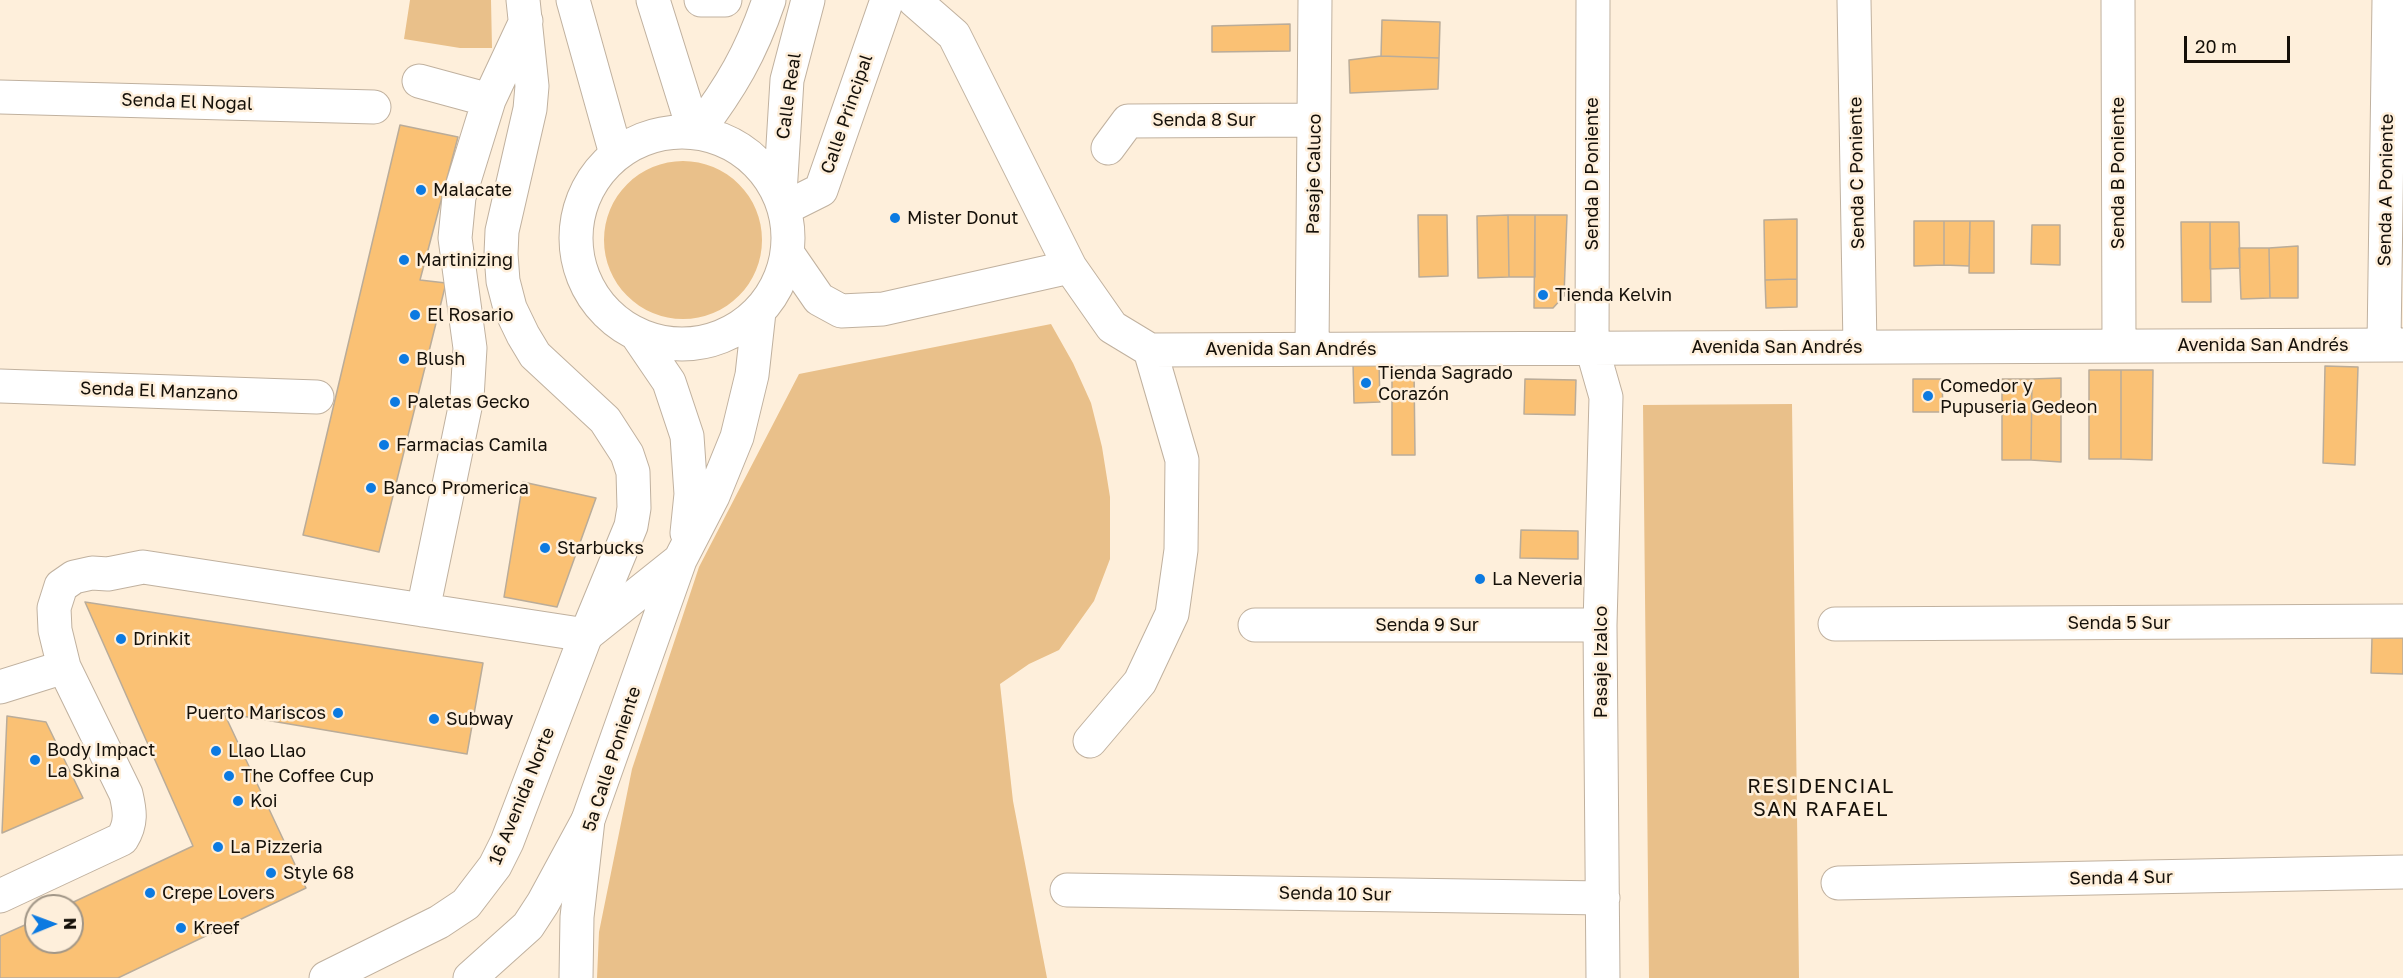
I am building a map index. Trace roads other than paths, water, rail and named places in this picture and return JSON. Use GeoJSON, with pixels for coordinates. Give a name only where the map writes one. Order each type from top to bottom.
{"type":"FeatureCollection","features":[{"type":"Feature","properties":{"kind":"street"},"geometry":{"type":"LineString","coordinates":[[573,0],[616,154]]}},
{"type":"Feature","properties":{"kind":"street"},"geometry":{"type":"LineString","coordinates":[[653,0],[696,131]]}},
{"type":"Feature","properties":{"kind":"street"},"geometry":{"type":"LineString","coordinates":[[701,0],[725,0]]}},
{"type":"Feature","properties":{"kind":"street"},"geometry":{"type":"LineString","coordinates":[[696,131],[728,92],[750,51],[769,0]]}},
{"type":"Feature","properties":{"kind":"street","name":"Calle Real"},"geometry":{"type":"LineString","coordinates":[[782,201],[787,81],[808,0]]}},
{"type":"Feature","properties":{"kind":"street","name":"Calle Principal"},"geometry":{"type":"LineString","coordinates":[[782,201],[821,190],[887,0]]}},
{"type":"Feature","properties":{"kind":"street"},"geometry":{"type":"LineString","coordinates":[[914,0],[954,35],[1070,267],[1112,327],[1150,350],[1182,460],[1180,550],[1172,614],[1140,682],[1090,741]]}},
{"type":"Feature","properties":{"kind":"street","name":"Pasaje Caluco"},"geometry":{"type":"LineString","coordinates":[[1312,349],[1315,0]]}},
{"type":"Feature","properties":{"kind":"street","name":"Senda D Poniente"},"geometry":{"type":"LineString","coordinates":[[1592,348],[1593,0]]}},
{"type":"Feature","properties":{"kind":"street","name":"Senda C Poniente"},"geometry":{"type":"LineString","coordinates":[[1854,0],[1860,347]]}},
{"type":"Feature","properties":{"kind":"street","name":"Senda B Poniente"},"geometry":{"type":"LineString","coordinates":[[2118,0],[2119,346]]}},
{"type":"Feature","properties":{"kind":"street","name":"Senda A Poniente"},"geometry":{"type":"LineString","coordinates":[[2389,0],[2393,345]]}},
{"type":"Feature","properties":{"kind":"street"},"geometry":{"type":"LineString","coordinates":[[423,610],[467,398],[470,366],[470,348],[456,260],[456,216],[459,197],[489,100],[525,10]]}},
{"type":"Feature","properties":{"kind":"street","name":"16 Avenida Norte"},"geometry":{"type":"LineString","coordinates":[[326,978],[439,922],[466,904],[480,887],[507,842],[630,526],[634,508],[633,472],[627,454],[605,420],[535,355],[510,308],[503,281],[502,231],[532,86],[525,10]]}},
{"type":"Feature","properties":{"kind":"street"},"geometry":{"type":"LineString","coordinates":[[419,81],[489,100]]}},
{"type":"Feature","properties":{"kind":"street","name":"Senda El Nogal"},"geometry":{"type":"LineString","coordinates":[[0,97],[374,107]]}},
{"type":"Feature","properties":{"kind":"street","name":"Senda 8 Sur"},"geometry":{"type":"LineString","coordinates":[[1108,148],[1128,121],[1314,120]]}},
{"type":"Feature","properties":{"kind":"street"},"geometry":{"type":"LineString","coordinates":[[674,131],[696,131],[721,138],[745,151],[765,170],[782,201],[788,223],[788,254],[778,285],[759,312],[734,332],[703,343],[670,344],[637,335],[610,316],[599,304],[590,290],[578,259],[577,225],[586,193],[604,165],[616,154],[638,140],[650,136],[674,131]]}},
{"type":"Feature","properties":{"kind":"street"},"geometry":{"type":"LineString","coordinates":[[788,254],[819,299],[841,311],[883,309],[1070,267]]}},
{"type":"Feature","properties":{"kind":"street","name":"5a Calle Poniente"},"geometry":{"type":"LineString","coordinates":[[576,978],[577,917],[588,820],[683,554],[713,496],[736,437],[752,375],[759,312]]}},
{"type":"Feature","properties":{"kind":"street","name":"5a Calle Poniente"},"geometry":{"type":"LineString","coordinates":[[637,335],[669,382],[687,436],[691,494],[683,554]]}},
{"type":"Feature","properties":{"kind":"street","name":"Avenida San Andrés"},"geometry":{"type":"LineString","coordinates":[[1150,350],[2393,345]]}},
{"type":"Feature","properties":{"kind":"street","name":"Pasaje Izalco"},"geometry":{"type":"LineString","coordinates":[[1592,348],[1606,397],[1600,625],[1603,978]]}},
{"type":"Feature","properties":{"kind":"street","name":"Senda El Manzano"},"geometry":{"type":"LineString","coordinates":[[0,386],[317,397]]}},
{"type":"Feature","properties":{"kind":"street"},"geometry":{"type":"LineString","coordinates":[[0,896],[122,839],[129,827],[130,812],[126,794],[64,667],[56,630],[56,600],[65,581],[83,574],[108,574],[143,567],[586,635],[683,554]]}},
{"type":"Feature","properties":{"kind":"street","name":"Senda 5 Sur"},"geometry":{"type":"LineString","coordinates":[[1835,624],[2403,621]]}},
{"type":"Feature","properties":{"kind":"street","name":"Senda 9 Sur"},"geometry":{"type":"LineString","coordinates":[[1255,625],[1600,625]]}},
{"type":"Feature","properties":{"kind":"street"},"geometry":{"type":"LineString","coordinates":[[0,687],[64,667]]}},
{"type":"Feature","properties":{"kind":"street"},"geometry":{"type":"LineString","coordinates":[[470,978],[528,926],[588,820]]}},
{"type":"Feature","properties":{"kind":"street","name":"Senda 4 Sur"},"geometry":{"type":"LineString","coordinates":[[1838,883],[2403,873]]}},
{"type":"Feature","properties":{"kind":"street","name":"Senda 10 Sur"},"geometry":{"type":"LineString","coordinates":[[1066,890],[1603,898]]}},
{"type":"Feature","properties":{"kind":"place","name":"Malacate"},"geometry":{"type":"Point","coordinates":[421,190]}},
{"type":"Feature","properties":{"kind":"place","name":"Mister Donut"},"geometry":{"type":"Point","coordinates":[895,218]}},
{"type":"Feature","properties":{"kind":"place","name":"Martinizing"},"geometry":{"type":"Point","coordinates":[404,260]}},
{"type":"Feature","properties":{"kind":"place","name":"Tienda Kelvin"},"geometry":{"type":"Point","coordinates":[1543,295]}},
{"type":"Feature","properties":{"kind":"place","name":"El Rosario"},"geometry":{"type":"Point","coordinates":[415,315]}},
{"type":"Feature","properties":{"kind":"place","name":"Blush"},"geometry":{"type":"Point","coordinates":[404,359]}},
{"type":"Feature","properties":{"kind":"place","name":"Tienda Sagrado Corazón"},"geometry":{"type":"Point","coordinates":[1366,383]}},
{"type":"Feature","properties":{"kind":"place","name":"Comedor y Pupuseria Gedeon"},"geometry":{"type":"Point","coordinates":[1928,396]}},
{"type":"Feature","properties":{"kind":"place","name":"Paletas Gecko"},"geometry":{"type":"Point","coordinates":[395,402]}},
{"type":"Feature","properties":{"kind":"place","name":"Farmacias Camila"},"geometry":{"type":"Point","coordinates":[384,445]}},
{"type":"Feature","properties":{"kind":"place","name":"Banco Promerica"},"geometry":{"type":"Point","coordinates":[371,488]}},
{"type":"Feature","properties":{"kind":"place","name":"Starbucks"},"geometry":{"type":"Point","coordinates":[545,548]}},
{"type":"Feature","properties":{"kind":"place","name":"La Neveria"},"geometry":{"type":"Point","coordinates":[1480,579]}},
{"type":"Feature","properties":{"kind":"place","name":"Drinkit"},"geometry":{"type":"Point","coordinates":[121,639]}},
{"type":"Feature","properties":{"kind":"place","name":"Puerto Mariscos"},"geometry":{"type":"Point","coordinates":[338,713]}},
{"type":"Feature","properties":{"kind":"place","name":"Subway"},"geometry":{"type":"Point","coordinates":[434,719]}},
{"type":"Feature","properties":{"kind":"place","name":"Llao Llao"},"geometry":{"type":"Point","coordinates":[216,751]}},
{"type":"Feature","properties":{"kind":"place","name":"Body Impact La Skina"},"geometry":{"type":"Point","coordinates":[35,760]}},
{"type":"Feature","properties":{"kind":"place","name":"The Coffee Cup"},"geometry":{"type":"Point","coordinates":[229,776]}},
{"type":"Feature","properties":{"kind":"place","name":"Koi"},"geometry":{"type":"Point","coordinates":[238,801]}},
{"type":"Feature","properties":{"kind":"place","name":"La Pizzeria"},"geometry":{"type":"Point","coordinates":[218,847]}},
{"type":"Feature","properties":{"kind":"place","name":"Style 68"},"geometry":{"type":"Point","coordinates":[271,873]}},
{"type":"Feature","properties":{"kind":"place","name":"Crepe Lovers"},"geometry":{"type":"Point","coordinates":[150,893]}},
{"type":"Feature","properties":{"kind":"place","name":"Kreef"},"geometry":{"type":"Point","coordinates":[181,928]}},
{"type":"Feature","properties":{"kind":"district","name":"RESIDENCIAL SAN RAFAEL"},"geometry":{"type":"Point","coordinates":[1821,798]}}]}
